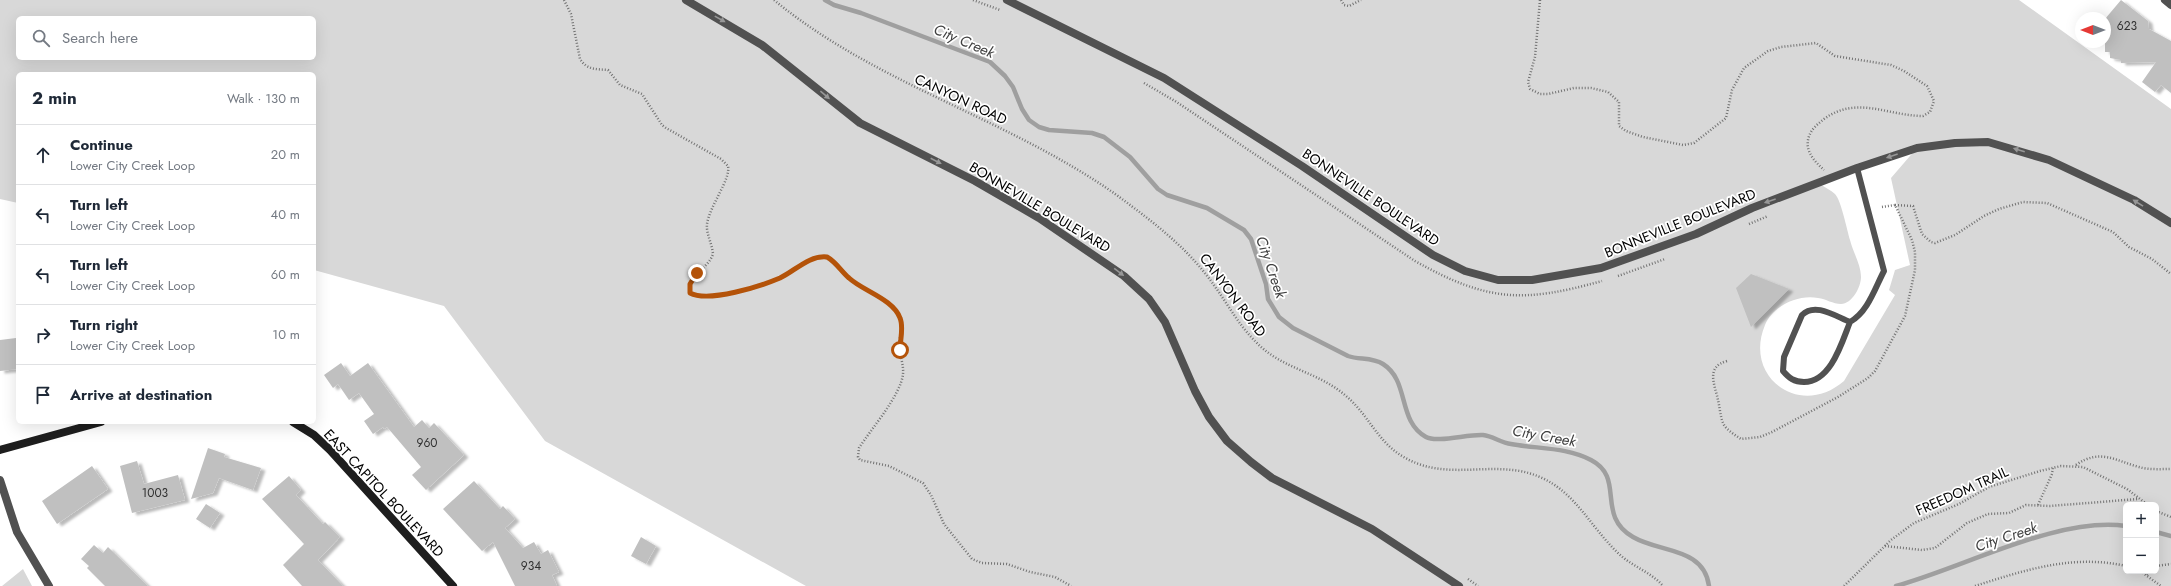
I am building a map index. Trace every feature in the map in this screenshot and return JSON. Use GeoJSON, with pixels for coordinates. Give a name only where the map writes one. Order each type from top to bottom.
{"type":"FeatureCollection","features":[{"type":"Feature","properties":{"kind":"street","name":"BONNEVILLE BOULEVARD"},"geometry":{"type":"LineString","coordinates":[[686,0],[762,44],[860,123],[975,181],[1039,218],[1124,276],[1149,299],[1165,322],[1195,391],[1209,417],[1227,441],[1272,478],[1372,529],[1459,586]]}},
{"type":"Feature","properties":{"kind":"street","name":"BONNEVILLE BOULEVARD"},"geometry":{"type":"LineString","coordinates":[[1007,0],[1164,78],[1302,166],[1433,255],[1465,271],[1498,280],[1532,280],[1601,268],[1696,234],[1752,208],[1857,168],[1917,148],[1955,142],[1988,142],[2049,160],[2134,200],[2171,223]]}},
{"type":"Feature","properties":{"kind":"street"},"geometry":{"type":"LineString","coordinates":[[2165,0],[2171,4]]}},
{"type":"Feature","properties":{"kind":"street"},"geometry":{"type":"LineString","coordinates":[[0,450],[93,424]]}},
{"type":"Feature","properties":{"kind":"street","name":"EAST CAPITOL BOULEVARD"},"geometry":{"type":"LineString","coordinates":[[296,424],[314,435],[330,450],[453,586]]}},
{"type":"Feature","properties":{"kind":"street"},"geometry":{"type":"LineString","coordinates":[[0,480],[17,532],[50,586]]}},
{"type":"Feature","properties":{"kind":"lane"},"geometry":{"type":"LineString","coordinates":[[1850,322],[1816,308],[1806,311],[1802,315],[1784,357],[1783,371],[1790,378],[1799,382],[1817,380],[1832,362],[1850,322],[1858,318],[1869,301],[1884,271],[1857,168]]}},
{"type":"Feature","properties":{"kind":"path"},"geometry":{"type":"LineString","coordinates":[[564,0],[571,14],[582,63],[589,68],[608,70],[620,85],[642,94],[662,125],[721,159],[728,166],[728,174],[714,200],[707,224],[707,236],[713,254],[709,262],[693,279],[690,293],[699,296],[710,296],[741,290],[781,278],[820,256],[831,259],[849,278],[874,293],[894,310],[901,322],[900,350],[903,377],[897,392],[860,448],[858,457],[860,460],[888,466],[923,483],[931,495],[944,524],[972,559],[982,563],[1007,564],[1030,572],[1055,577],[1071,586]]}},
{"type":"Feature","properties":{"kind":"path","name":"CANYON ROAD"},"geometry":{"type":"LineString","coordinates":[[774,0],[801,22],[900,82],[1017,136],[1088,176],[1118,196],[1152,222],[1191,256],[1219,292],[1244,329],[1258,344],[1279,361],[1319,378],[1345,394],[1384,443],[1398,454],[1414,464],[1432,469],[1505,469],[1528,473],[1548,480],[1578,505],[1616,552],[1626,560],[1651,574],[1663,586]]}},
{"type":"Feature","properties":{"kind":"path"},"geometry":{"type":"LineString","coordinates":[[974,0],[1006,13]]}},
{"type":"Feature","properties":{"kind":"path"},"geometry":{"type":"LineString","coordinates":[[1341,0],[1344,5],[1349,6],[1361,0]]}},
{"type":"Feature","properties":{"kind":"path"},"geometry":{"type":"LineString","coordinates":[[1540,0],[1535,57],[1528,82],[1530,89],[1540,94],[1553,94],[1583,87],[1608,92],[1619,102],[1619,126],[1626,131],[1643,138],[1682,145],[1691,144],[1698,141],[1726,118],[1730,95],[1741,71],[1768,51],[1781,47],[1816,43],[1835,56],[1891,65],[1927,86],[1934,101],[1930,112],[1923,116],[1850,107],[1832,114],[1816,126],[1809,136],[1808,147],[1812,158],[1828,174]]}},
{"type":"Feature","properties":{"kind":"path"},"geometry":{"type":"LineString","coordinates":[[1142,81],[1175,101],[1415,261],[1448,280],[1489,293],[1527,296],[1562,292],[1605,280]]}},
{"type":"Feature","properties":{"kind":"path"},"geometry":{"type":"LineString","coordinates":[[1895,205],[1913,206],[1922,234],[1927,240],[1935,243],[1955,234],[1984,216],[1999,209],[2023,202],[2047,203],[2113,232],[2129,246],[2152,259],[2171,274]]}},
{"type":"Feature","properties":{"kind":"path"},"geometry":{"type":"LineString","coordinates":[[1747,224],[1769,215]]}},
{"type":"Feature","properties":{"kind":"path"},"geometry":{"type":"LineString","coordinates":[[1612,278],[1666,258]]}},
{"type":"Feature","properties":{"kind":"path"},"geometry":{"type":"LineString","coordinates":[[2076,466],[2087,460],[2110,456],[2142,468],[2171,469]]}},
{"type":"Feature","properties":{"kind":"path","name":"FREEDOM TRAIL"},"geometry":{"type":"LineString","coordinates":[[1844,586],[1885,546],[1914,524],[1959,504],[1988,487],[2053,468],[2076,466],[2083,467],[2113,481],[2144,502]]}},
{"type":"Feature","properties":{"kind":"path"},"geometry":{"type":"LineString","coordinates":[[2038,505],[2038,501],[2052,474],[2053,468]]}},
{"type":"Feature","properties":{"kind":"path"},"geometry":{"type":"LineString","coordinates":[[1885,546],[1929,550],[1939,546],[1961,526],[1982,516],[2009,513],[2026,505],[2139,499]]}},
{"type":"Feature","properties":{"kind":"path"},"geometry":{"type":"LineString","coordinates":[[2159,511],[2171,517]]}},
{"type":"Feature","properties":{"kind":"path"},"geometry":{"type":"LineString","coordinates":[[1974,586],[2036,567],[2069,562],[2105,563],[2123,566]]}},
{"type":"Feature","properties":{"kind":"path"},"geometry":{"type":"LineString","coordinates":[[2159,566],[2171,564]]}},
{"type":"Feature","properties":{"kind":"path"},"geometry":{"type":"LineString","coordinates":[[2147,575],[2161,586]]}},
{"type":"Feature","properties":{"kind":"path"},"geometry":{"type":"LineString","coordinates":[[1466,577],[1478,586]]}},
{"type":"Feature","properties":{"kind":"shaded area"},"geometry":{"type":"Polygon","coordinates":[[[0,0],[2019,0],[2075,40],[2075,48],[2086,48],[2171,109],[2171,586],[806,586],[545,441],[444,306],[316,271],[316,72],[16,72],[16,203],[0,199],[0,0]],[[1916,149],[1820,184],[1832,191],[1837,197],[1844,216],[1851,245],[1860,268],[1861,281],[1858,290],[1849,301],[1845,303],[1838,304],[1810,297],[1802,298],[1780,307],[1769,318],[1765,325],[1760,344],[1762,361],[1769,376],[1780,387],[1794,394],[1810,396],[1827,392],[1844,381],[1895,295],[1889,290],[1895,270],[1910,265],[1891,178],[1916,149]]]}},
{"type":"Feature","properties":{"kind":"shaded area"},"geometry":{"type":"Polygon","coordinates":[[[23,569],[32,586],[2,586],[23,569]]]}},
{"type":"Feature","properties":{"kind":"building"},"geometry":{"type":"Polygon","coordinates":[[[2121,0],[2148,21],[2149,29],[2171,41],[2171,93],[2161,85],[2155,92],[2142,82],[2156,62],[2121,63],[2121,60],[2110,58],[2110,52],[2105,52],[2105,48],[2111,48],[2111,12],[2121,0]]]}},
{"type":"Feature","properties":{"kind":"building"},"geometry":{"type":"Polygon","coordinates":[[[1751,274],[1789,289],[1751,327],[1736,288],[1751,274]]]}},
{"type":"Feature","properties":{"kind":"building"},"geometry":{"type":"Polygon","coordinates":[[[16,338],[16,369],[0,371],[0,340],[16,338]]]}},
{"type":"Feature","properties":{"kind":"building"},"geometry":{"type":"Polygon","coordinates":[[[341,363],[350,376],[368,363],[414,427],[422,420],[429,428],[434,423],[464,455],[426,490],[412,475],[421,467],[387,427],[384,429],[383,427],[373,434],[364,421],[374,414],[359,393],[349,400],[338,384],[333,388],[324,375],[341,363]]]}},
{"type":"Feature","properties":{"kind":"building"},"geometry":{"type":"Polygon","coordinates":[[[208,448],[225,454],[224,457],[261,468],[253,490],[219,478],[213,493],[191,499],[208,448]]]}},
{"type":"Feature","properties":{"kind":"building"},"geometry":{"type":"Polygon","coordinates":[[[137,461],[144,484],[178,475],[185,500],[132,513],[120,466],[137,461]]]}},
{"type":"Feature","properties":{"kind":"building"},"geometry":{"type":"Polygon","coordinates":[[[92,466],[108,489],[57,524],[42,501],[92,466]]]}},
{"type":"Feature","properties":{"kind":"building"},"geometry":{"type":"Polygon","coordinates":[[[289,476],[301,490],[296,495],[323,524],[325,522],[340,537],[318,560],[343,586],[302,586],[283,565],[304,544],[262,499],[289,476]]]}},
{"type":"Feature","properties":{"kind":"building"},"geometry":{"type":"Polygon","coordinates":[[[474,481],[500,509],[503,506],[515,519],[505,528],[523,548],[534,542],[541,554],[548,550],[559,572],[552,575],[557,586],[515,586],[493,542],[482,551],[443,509],[474,481]]]}},
{"type":"Feature","properties":{"kind":"building"},"geometry":{"type":"Polygon","coordinates":[[[206,504],[220,513],[210,528],[196,519],[206,504]]]}},
{"type":"Feature","properties":{"kind":"building"},"geometry":{"type":"Polygon","coordinates":[[[641,537],[656,546],[646,564],[631,556],[641,537]]]}},
{"type":"Feature","properties":{"kind":"building"},"geometry":{"type":"Polygon","coordinates":[[[94,545],[103,553],[108,547],[148,586],[105,586],[87,568],[89,566],[81,559],[94,545]]]}},
{"type":"Feature","properties":{"kind":"waterway","name":"City Creek"},"geometry":{"type":"LineString","coordinates":[[825,0],[834,5],[861,13],[990,62],[1005,76],[1013,87],[1022,109],[1029,120],[1039,127],[1049,130],[1092,133],[1104,137],[1130,157],[1158,189],[1167,195],[1207,208],[1244,230],[1251,239],[1266,284],[1268,299],[1279,317],[1293,328],[1348,356],[1370,359],[1383,364],[1391,371],[1397,380],[1411,421],[1417,430],[1426,437],[1431,439],[1445,439],[1483,435],[1521,446],[1552,449],[1572,453],[1591,460],[1601,468],[1607,477],[1610,486],[1612,508],[1615,518],[1622,528],[1633,537],[1644,542],[1690,558],[1699,564],[1705,573],[1709,586]]}},
{"type":"Feature","properties":{"kind":"waterway","name":"City Creek"},"geometry":{"type":"LineString","coordinates":[[1896,586],[2041,536],[2071,529],[2099,525],[2123,526]]}},
{"type":"Feature","properties":{"kind":"waterway","name":"City Creek"},"geometry":{"type":"LineString","coordinates":[[2159,533],[2171,536]]}},
{"type":"Feature","properties":{"kind":"route"},"geometry":{"type":"LineString","coordinates":[[697,273],[690,284],[690,293],[699,296],[710,296],[741,290],[781,278],[810,260],[820,256],[827,257],[831,259],[849,278],[874,293],[898,314],[901,322],[900,350]]}}]}
